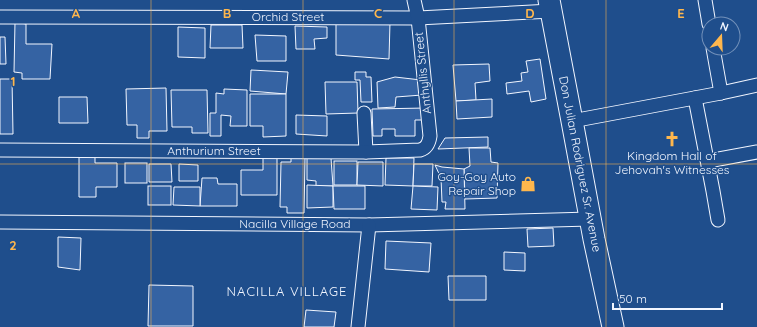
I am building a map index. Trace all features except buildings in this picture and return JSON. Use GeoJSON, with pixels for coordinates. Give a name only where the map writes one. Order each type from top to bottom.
{"type":"FeatureCollection","features":[{"type":"Feature","properties":{"kind":"main road","name":"Don Julian Rodriguez Sr. Avenue"},"geometry":{"type":"LineString","coordinates":[[550,5],[590,219],[613,327]]}},
{"type":"Feature","properties":{"kind":"street","name":"Anthyllis Street"},"geometry":{"type":"LineString","coordinates":[[414,0],[418,18],[430,136],[427,146]]}},
{"type":"Feature","properties":{"kind":"street"},"geometry":{"type":"LineString","coordinates":[[705,0],[708,16]]}},
{"type":"Feature","properties":{"kind":"street","name":"Orchid Street"},"geometry":{"type":"LineString","coordinates":[[0,17],[418,18],[550,5]]}},
{"type":"Feature","properties":{"kind":"street"},"geometry":{"type":"LineString","coordinates":[[714,56],[721,93]]}},
{"type":"Feature","properties":{"kind":"street"},"geometry":{"type":"LineString","coordinates":[[572,121],[757,86]]}},
{"type":"Feature","properties":{"kind":"street"},"geometry":{"type":"LineString","coordinates":[[695,98],[718,220]]}},
{"type":"Feature","properties":{"kind":"street"},"geometry":{"type":"LineString","coordinates":[[364,113],[366,152]]}},
{"type":"Feature","properties":{"kind":"street","name":"Anthurium Street"},"geometry":{"type":"LineString","coordinates":[[0,150],[366,152],[420,150],[427,146]]}},
{"type":"Feature","properties":{"kind":"street"},"geometry":{"type":"LineString","coordinates":[[708,161],[757,152]]}},
{"type":"Feature","properties":{"kind":"street","name":"Nacilla Village Road"},"geometry":{"type":"LineString","coordinates":[[0,222],[369,225],[590,219]]}},
{"type":"Feature","properties":{"kind":"street"},"geometry":{"type":"LineString","coordinates":[[358,327],[369,225]]}},
{"type":"Feature","properties":{"kind":"place","name":"Kingdom Hall of Jehovah's Witnesses"},"geometry":{"type":"Point","coordinates":[672,139]}},
{"type":"Feature","properties":{"kind":"place","name":"Goy-Goy Auto Repair Shop"},"geometry":{"type":"Point","coordinates":[528,184]}},
{"type":"Feature","properties":{"kind":"district","name":"NACILLA VILLAGE"},"geometry":{"type":"Point","coordinates":[287,291]}}]}
